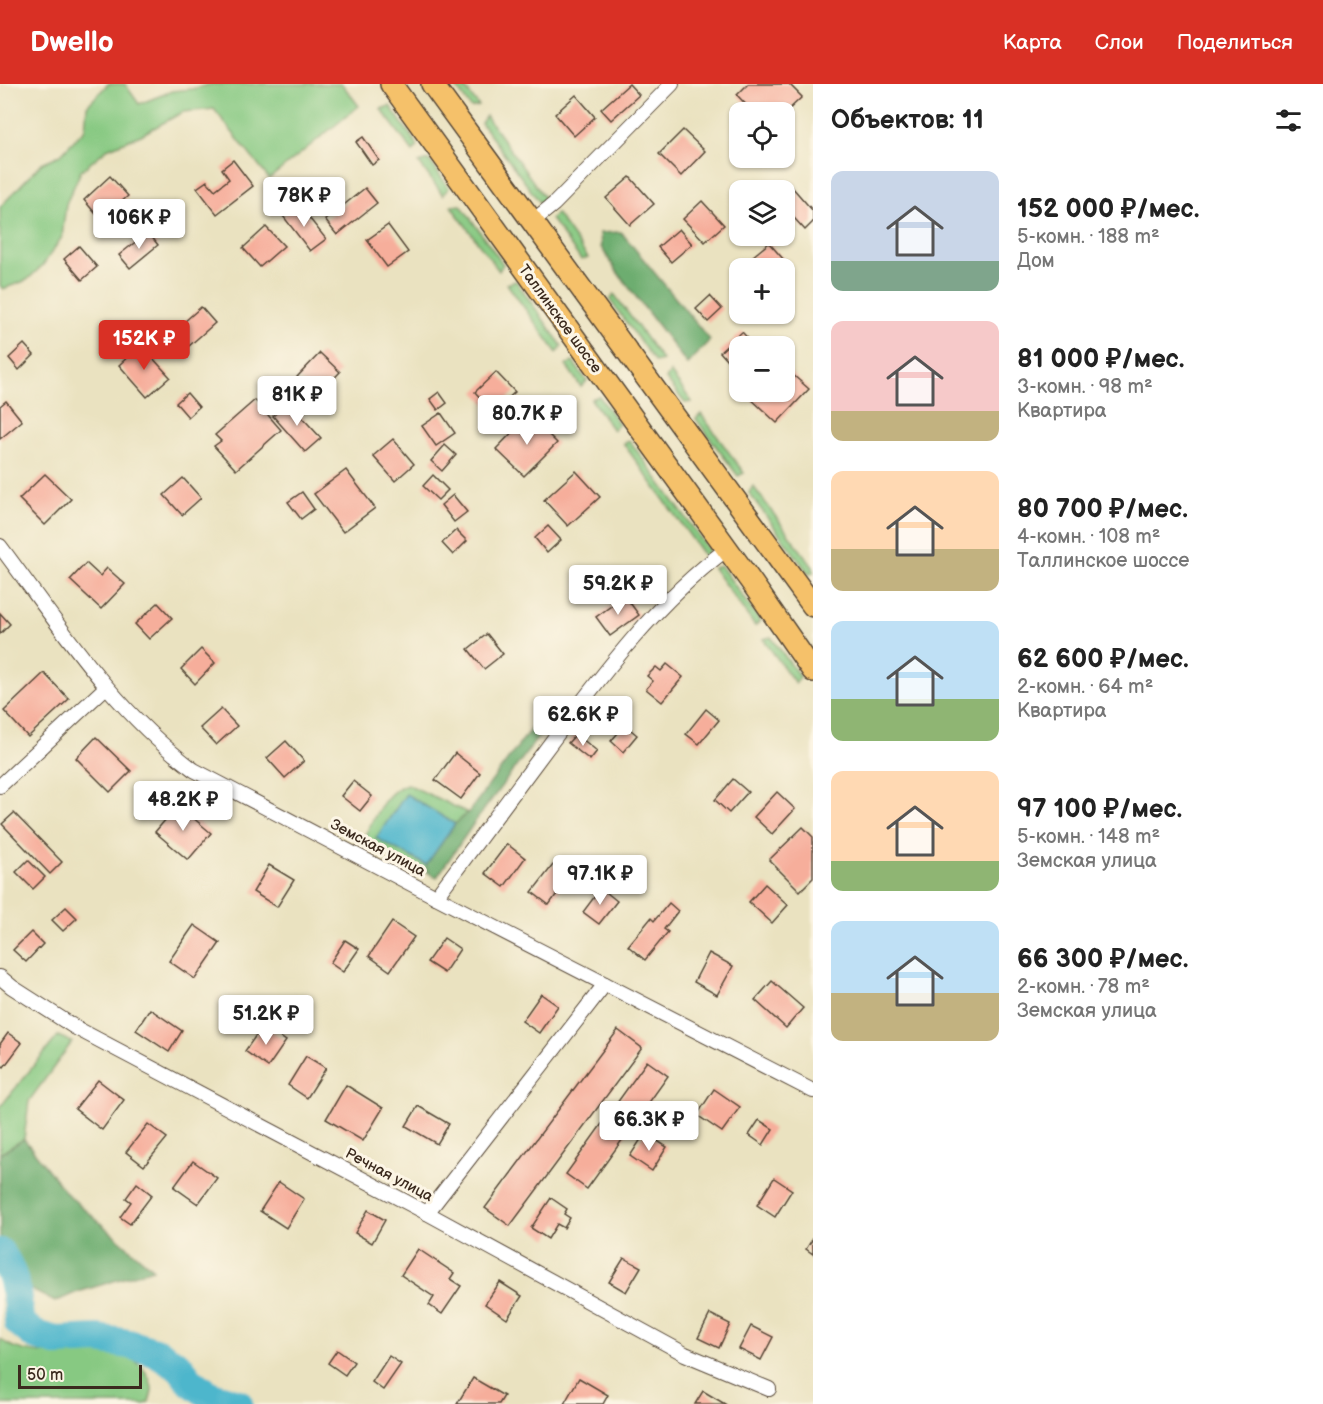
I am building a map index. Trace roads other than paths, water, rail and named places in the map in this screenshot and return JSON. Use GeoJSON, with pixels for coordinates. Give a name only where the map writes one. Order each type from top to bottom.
{"type":"FeatureCollection","features":[{"type":"Feature","properties":{"kind":"main road","name":"Таллинское шоссе"},"geometry":{"type":"LineString","coordinates":[[391,84],[813,671]]}},
{"type":"Feature","properties":{"kind":"main road"},"geometry":{"type":"LineString","coordinates":[[432,84],[813,606]]}},
{"type":"Feature","properties":{"kind":"street"},"geometry":{"type":"LineString","coordinates":[[533,221],[554,204],[672,84]]}},
{"type":"Feature","properties":{"kind":"street","name":"Земская улица"},"geometry":{"type":"LineString","coordinates":[[0,546],[105,688],[152,737],[194,770],[813,1090]]}},
{"type":"Feature","properties":{"kind":"street"},"geometry":{"type":"LineString","coordinates":[[436,897],[603,673],[676,593],[706,564],[727,549]]}},
{"type":"Feature","properties":{"kind":"street"},"geometry":{"type":"LineString","coordinates":[[0,786],[105,688]]}},
{"type":"Feature","properties":{"kind":"street","name":"Речная улица"},"geometry":{"type":"LineString","coordinates":[[0,977],[75,1028],[427,1214],[684,1354],[769,1389]]}},
{"type":"Feature","properties":{"kind":"street"},"geometry":{"type":"LineString","coordinates":[[427,1214],[605,984]]}},
{"type":"Feature","properties":{"kind":"water"},"geometry":{"type":"Polygon","coordinates":[[[406,794],[455,824],[426,865],[376,838],[406,794]]]}},
{"type":"Feature","properties":{"kind":"waterway"},"geometry":{"type":"LineString","coordinates":[[0,1253],[9,1268],[17,1295],[19,1322],[35,1335],[56,1341],[98,1339],[129,1344],[158,1353],[180,1367],[191,1382],[211,1396],[238,1404]]}}]}
